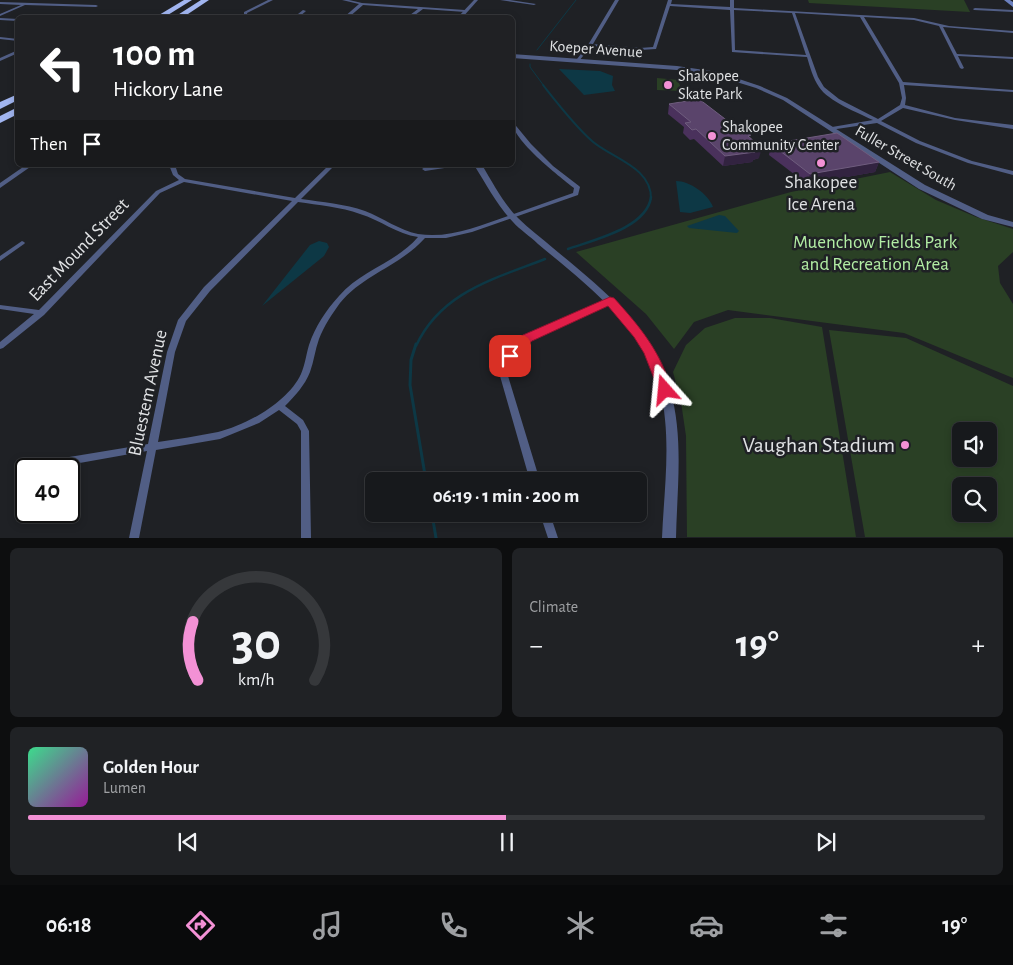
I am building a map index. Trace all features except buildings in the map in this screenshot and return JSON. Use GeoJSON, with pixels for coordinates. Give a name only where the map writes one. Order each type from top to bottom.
{"type":"FeatureCollection","features":[{"type":"Feature","properties":{"kind":"highway"},"geometry":{"type":"LineString","coordinates":[[162,15],[189,0]]}},
{"type":"Feature","properties":{"kind":"highway"},"geometry":{"type":"LineString","coordinates":[[181,15],[206,0]]}},
{"type":"Feature","properties":{"kind":"highway"},"geometry":{"type":"LineString","coordinates":[[0,106],[15,98]]}},
{"type":"Feature","properties":{"kind":"highway"},"geometry":{"type":"LineString","coordinates":[[0,120],[15,112]]}},
{"type":"Feature","properties":{"kind":"main road"},"geometry":{"type":"LineString","coordinates":[[1007,0],[1013,5]]}},
{"type":"Feature","properties":{"kind":"street"},"geometry":{"type":"LineString","coordinates":[[0,17],[32,0]]}},
{"type":"Feature","properties":{"kind":"street"},"geometry":{"type":"LineString","coordinates":[[77,5],[86,0]]}},
{"type":"Feature","properties":{"kind":"street"},"geometry":{"type":"LineString","coordinates":[[245,15],[245,13],[271,0]]}},
{"type":"Feature","properties":{"kind":"street"},"geometry":{"type":"LineString","coordinates":[[344,0],[362,4],[465,11]]}},
{"type":"Feature","properties":{"kind":"street"},"geometry":{"type":"LineString","coordinates":[[394,6],[402,0]]}},
{"type":"Feature","properties":{"kind":"street"},"geometry":{"type":"LineString","coordinates":[[462,15],[476,0]]}},
{"type":"Feature","properties":{"kind":"street"},"geometry":{"type":"LineString","coordinates":[[502,0],[534,4]]}},
{"type":"Feature","properties":{"kind":"street"},"geometry":{"type":"LineString","coordinates":[[578,60],[590,45],[617,0]]}},
{"type":"Feature","properties":{"kind":"street"},"geometry":{"type":"LineString","coordinates":[[732,0],[730,8],[733,52],[808,56]]}},
{"type":"Feature","properties":{"kind":"street"},"geometry":{"type":"LineString","coordinates":[[590,45],[655,48],[670,2],[730,8],[914,19],[1013,32]]}},
{"type":"Feature","properties":{"kind":"street"},"geometry":{"type":"LineString","coordinates":[[0,3],[96,6]]}},
{"type":"Feature","properties":{"kind":"street"},"geometry":{"type":"LineString","coordinates":[[349,15],[362,4]]}},
{"type":"Feature","properties":{"kind":"street"},"geometry":{"type":"LineString","coordinates":[[412,15],[422,8]]}},
{"type":"Feature","properties":{"kind":"street"},"geometry":{"type":"LineString","coordinates":[[975,9],[1013,10]]}},
{"type":"Feature","properties":{"kind":"street"},"geometry":{"type":"LineString","coordinates":[[298,15],[304,10]]}},
{"type":"Feature","properties":{"kind":"street"},"geometry":{"type":"LineString","coordinates":[[793,12],[808,56],[822,88],[837,100],[918,142],[970,162],[1013,173]]}},
{"type":"Feature","properties":{"kind":"street"},"geometry":{"type":"LineString","coordinates":[[832,129],[878,121],[902,106],[904,98],[901,83],[861,16]]}},
{"type":"Feature","properties":{"kind":"street"},"geometry":{"type":"LineString","coordinates":[[0,17],[15,20]]}},
{"type":"Feature","properties":{"kind":"street"},"geometry":{"type":"LineString","coordinates":[[940,23],[962,68]]}},
{"type":"Feature","properties":{"kind":"street"},"geometry":{"type":"LineString","coordinates":[[0,38],[15,40]]}},
{"type":"Feature","properties":{"kind":"street"},"geometry":{"type":"LineString","coordinates":[[0,60],[15,52]]}},
{"type":"Feature","properties":{"kind":"street"},"geometry":{"type":"LineString","coordinates":[[956,55],[1013,58]]}},
{"type":"Feature","properties":{"kind":"street","name":"Koeper Avenue"},"geometry":{"type":"LineString","coordinates":[[515,56],[677,68]]}},
{"type":"Feature","properties":{"kind":"street","name":"Fuller Street South"},"geometry":{"type":"LineString","coordinates":[[677,68],[718,74],[758,87],[785,100],[922,187],[985,217],[1013,225]]}},
{"type":"Feature","properties":{"kind":"street"},"geometry":{"type":"LineString","coordinates":[[901,83],[1013,91]]}},
{"type":"Feature","properties":{"kind":"street"},"geometry":{"type":"LineString","coordinates":[[902,106],[955,119],[1013,127]]}},
{"type":"Feature","properties":{"kind":"street"},"geometry":{"type":"LineString","coordinates":[[173,167],[176,175],[183,180],[368,213],[407,232],[423,236],[452,236],[576,194],[578,187],[551,166],[529,145],[515,126]]}},
{"type":"Feature","properties":{"kind":"street"},"geometry":{"type":"LineString","coordinates":[[0,186],[27,167]]}},
{"type":"Feature","properties":{"kind":"street","name":"Bluestem Avenue"},"geometry":{"type":"LineString","coordinates":[[134,538],[171,352],[182,320],[207,289],[330,167]]}},
{"type":"Feature","properties":{"kind":"street"},"geometry":{"type":"LineString","coordinates":[[425,169],[438,167]]}},
{"type":"Feature","properties":{"kind":"street"},"geometry":{"type":"LineString","coordinates":[[479,167],[512,216],[610,301],[639,334],[659,369],[671,425],[669,538]]}},
{"type":"Feature","properties":{"kind":"street","name":"East Mound Street"},"geometry":{"type":"LineString","coordinates":[[0,346],[41,313],[158,192],[183,180]]}},
{"type":"Feature","properties":{"kind":"street"},"geometry":{"type":"LineString","coordinates":[[80,459],[220,435],[242,428],[280,406],[294,391],[303,377],[318,332],[337,302],[364,277],[410,250],[423,236]]}},
{"type":"Feature","properties":{"kind":"street"},"geometry":{"type":"LineString","coordinates":[[0,259],[22,243]]}},
{"type":"Feature","properties":{"kind":"street"},"geometry":{"type":"LineString","coordinates":[[532,472],[507,392],[504,376],[506,366],[518,346],[527,338],[610,301]]}},
{"type":"Feature","properties":{"kind":"street"},"geometry":{"type":"LineString","coordinates":[[0,307],[41,313]]}},
{"type":"Feature","properties":{"kind":"street"},"geometry":{"type":"LineString","coordinates":[[280,406],[300,422],[305,431],[306,538]]}},
{"type":"Feature","properties":{"kind":"street"},"geometry":{"type":"LineString","coordinates":[[548,522],[553,538]]}},
{"type":"Feature","properties":{"kind":"green space"},"geometry":{"type":"Polygon","coordinates":[[[808,0],[964,0],[970,12],[809,3],[808,0]]]}},
{"type":"Feature","properties":{"kind":"green space","name":"Shakopee Skate Park"},"geometry":{"type":"Polygon","coordinates":[[[657,78],[678,80],[682,91],[657,90],[657,78]]]}},
{"type":"Feature","properties":{"kind":"green space","name":"Muenchow Fields Park and Recreation Area"},"geometry":{"type":"Polygon","coordinates":[[[890,172],[936,200],[976,217],[1013,229],[1013,252],[998,266],[1000,283],[1013,304],[1013,378],[904,333],[728,310],[694,322],[674,349],[646,314],[576,252],[791,192],[890,172]]]}},
{"type":"Feature","properties":{"kind":"green space"},"geometry":{"type":"Polygon","coordinates":[[[735,318],[770,318],[822,327],[856,537],[687,537],[686,436],[681,402],[673,372],[686,345],[705,328],[735,318]]]}},
{"type":"Feature","properties":{"kind":"green space","name":"Vaughan Stadium"},"geometry":{"type":"Polygon","coordinates":[[[829,330],[906,338],[1013,386],[1013,537],[865,537],[829,330]]]}},
{"type":"Feature","properties":{"kind":"water"},"geometry":{"type":"Polygon","coordinates":[[[559,69],[600,71],[613,76],[612,85],[615,91],[584,95],[559,69]]]}},
{"type":"Feature","properties":{"kind":"water"},"geometry":{"type":"Polygon","coordinates":[[[676,181],[687,183],[698,189],[707,197],[713,207],[690,213],[680,212],[676,181]]]}},
{"type":"Feature","properties":{"kind":"water"},"geometry":{"type":"Polygon","coordinates":[[[719,215],[725,216],[739,231],[737,233],[689,228],[687,226],[719,215]]]}},
{"type":"Feature","properties":{"kind":"water"},"geometry":{"type":"Polygon","coordinates":[[[319,241],[327,243],[329,247],[324,256],[262,306],[310,245],[319,241]]]}},
{"type":"Feature","properties":{"kind":"waterway"},"geometry":{"type":"LineString","coordinates":[[537,50],[576,0]]}},
{"type":"Feature","properties":{"kind":"waterway"},"geometry":{"type":"LineString","coordinates":[[530,64],[530,67],[544,86]]}},
{"type":"Feature","properties":{"kind":"waterway"},"geometry":{"type":"LineString","coordinates":[[543,85],[592,141],[638,171],[650,188],[651,197]]}},
{"type":"Feature","properties":{"kind":"waterway"},"geometry":{"type":"LineString","coordinates":[[568,249],[604,237],[630,225],[647,208],[651,197]]}},
{"type":"Feature","properties":{"kind":"waterway"},"geometry":{"type":"LineString","coordinates":[[416,346],[440,312],[454,300],[488,281],[545,259]]}},
{"type":"Feature","properties":{"kind":"waterway"},"geometry":{"type":"LineString","coordinates":[[416,344],[411,360],[410,385],[424,472]]}},
{"type":"Feature","properties":{"kind":"waterway"},"geometry":{"type":"LineString","coordinates":[[433,522],[436,538]]}},
{"type":"Feature","properties":{"kind":"place","name":"Shakopee Skate Park"},"geometry":{"type":"Point","coordinates":[668,85]}},
{"type":"Feature","properties":{"kind":"place","name":"Shakopee Community Center"},"geometry":{"type":"Point","coordinates":[712,136]}},
{"type":"Feature","properties":{"kind":"place","name":"Shakopee Ice Arena"},"geometry":{"type":"Point","coordinates":[821,163]}},
{"type":"Feature","properties":{"kind":"place","name":"Vaughan Stadium"},"geometry":{"type":"Point","coordinates":[905,445]}},
{"type":"Feature","properties":{"kind":"route"},"geometry":{"type":"LineString","coordinates":[[510,356],[527,338],[610,301],[639,334],[659,369],[665,390]]}}]}
